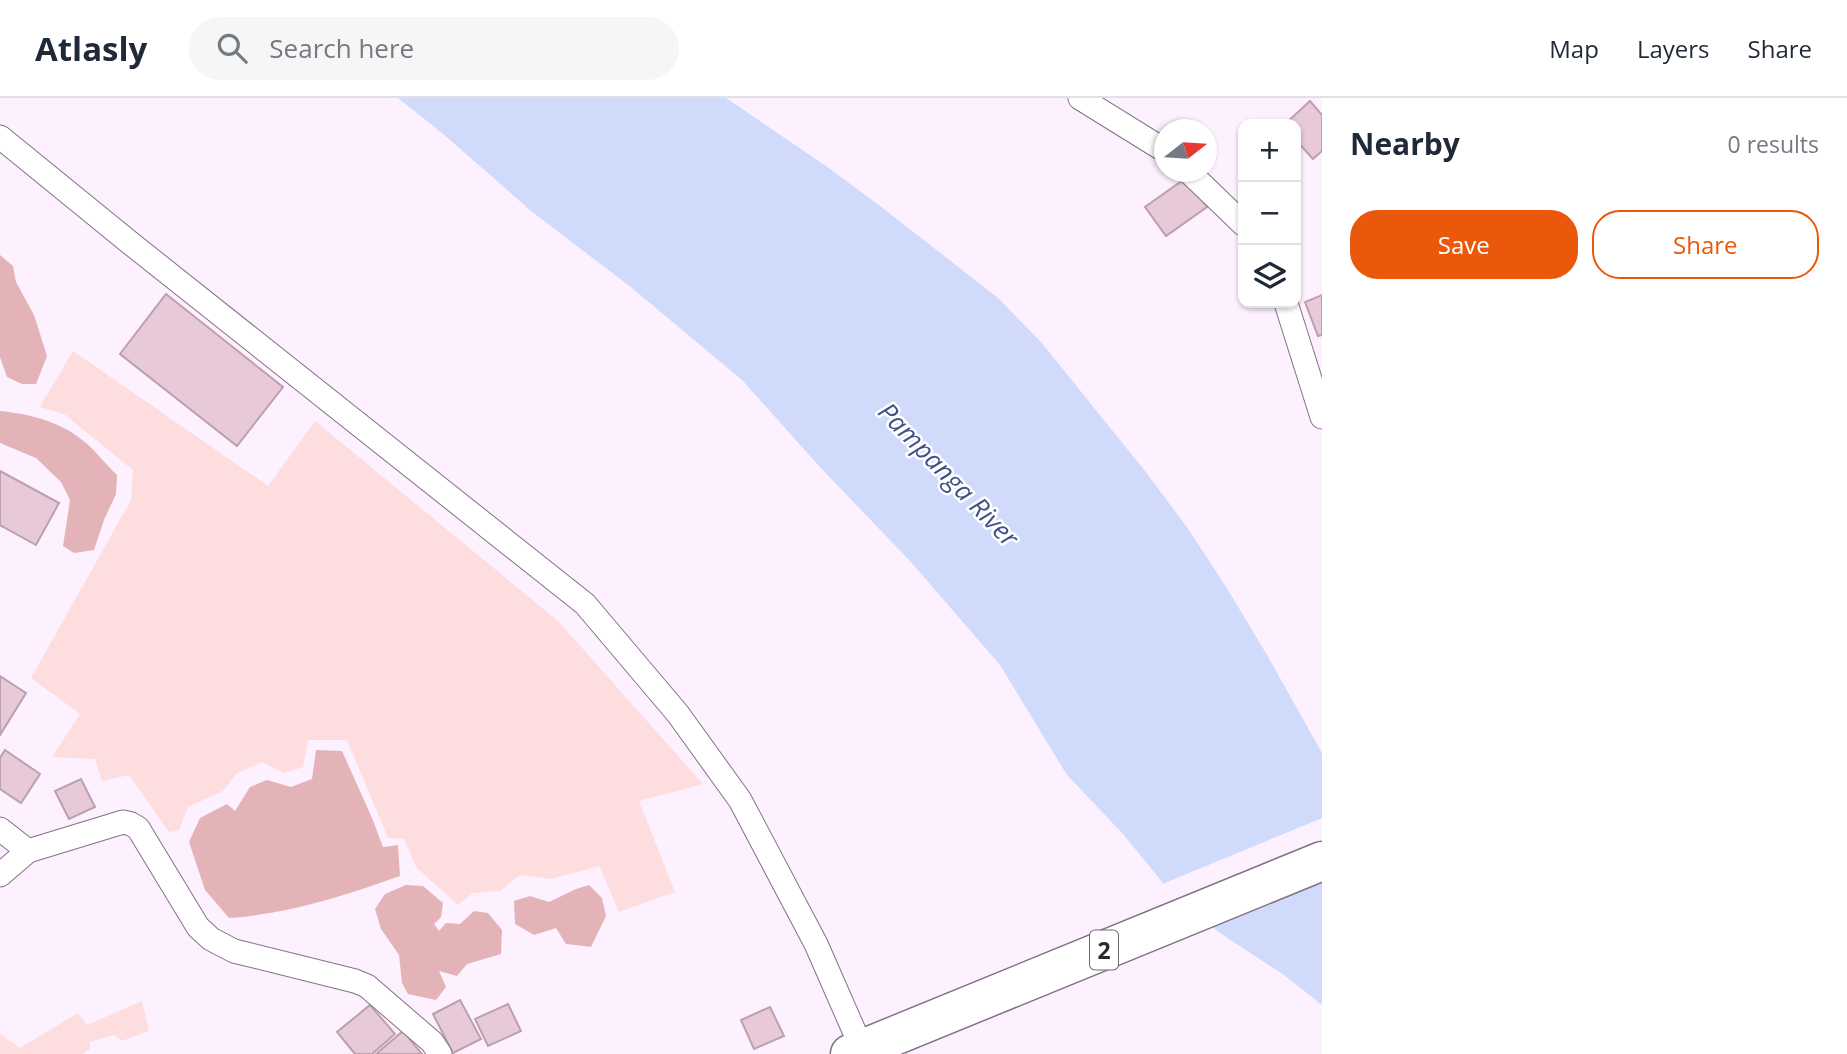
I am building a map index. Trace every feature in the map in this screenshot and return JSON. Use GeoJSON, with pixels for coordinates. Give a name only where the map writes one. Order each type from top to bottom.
{"type":"FeatureCollection","features":[{"type":"Feature","properties":{"kind":"highway","name":"2"},"geometry":{"type":"LineString","coordinates":[[866,1048],[1322,861]]}},
{"type":"Feature","properties":{"kind":"street"},"geometry":{"type":"LineString","coordinates":[[1080,98],[1154,144]]}},
{"type":"Feature","properties":{"kind":"street"},"geometry":{"type":"LineString","coordinates":[[0,136],[129,242],[585,604],[678,714],[740,800],[816,944],[866,1048]]}},
{"type":"Feature","properties":{"kind":"street"},"geometry":{"type":"LineString","coordinates":[[1199,182],[1238,219]]}},
{"type":"Feature","properties":{"kind":"street"},"geometry":{"type":"LineString","coordinates":[[1288,308],[1315,367],[1322,417]]}},
{"type":"Feature","properties":{"kind":"street"},"geometry":{"type":"LineString","coordinates":[[0,875],[28,851],[123,822],[131,824],[138,828],[198,927],[211,939],[234,951],[366,986],[432,1042],[439,1054]]}},
{"type":"Feature","properties":{"kind":"street"},"geometry":{"type":"LineString","coordinates":[[0,829],[28,851]]}},
{"type":"Feature","properties":{"kind":"shaded area"},"geometry":{"type":"Polygon","coordinates":[[[0,255],[13,266],[16,282],[34,315],[47,356],[36,384],[22,384],[7,377],[0,357],[0,255]]]}},
{"type":"Feature","properties":{"kind":"shaded area"},"geometry":{"type":"Polygon","coordinates":[[[73,351],[268,486],[315,421],[558,621],[703,784],[639,801],[675,892],[619,912],[599,866],[551,879],[520,875],[500,891],[473,893],[458,905],[416,867],[404,839],[388,838],[347,740],[308,740],[303,767],[284,773],[262,762],[237,773],[223,791],[188,807],[179,830],[169,832],[129,775],[102,781],[95,759],[52,757],[80,714],[31,678],[131,500],[133,470],[64,414],[40,407],[73,351]]]}},
{"type":"Feature","properties":{"kind":"shaded area"},"geometry":{"type":"Polygon","coordinates":[[[0,411],[35,417],[67,430],[90,447],[117,475],[116,494],[94,550],[74,553],[63,546],[70,500],[61,482],[36,458],[0,443],[0,411]]]}},
{"type":"Feature","properties":{"kind":"shaded area"},"geometry":{"type":"Polygon","coordinates":[[[316,750],[342,751],[383,847],[398,845],[400,876],[316,903],[273,913],[229,918],[205,890],[189,842],[200,818],[227,804],[235,811],[250,787],[267,780],[291,787],[312,779],[316,750]]]}},
{"type":"Feature","properties":{"kind":"shaded area"},"geometry":{"type":"Polygon","coordinates":[[[406,885],[423,886],[443,903],[441,917],[434,924],[439,931],[446,923],[460,924],[474,911],[488,913],[502,930],[501,954],[467,964],[457,976],[439,971],[446,987],[436,1000],[408,994],[402,983],[399,955],[381,929],[375,909],[385,894],[406,885]]]}},
{"type":"Feature","properties":{"kind":"shaded area"},"geometry":{"type":"Polygon","coordinates":[[[589,885],[602,898],[606,916],[591,947],[566,944],[556,928],[534,935],[515,924],[514,901],[530,896],[549,902],[589,885]]]}},
{"type":"Feature","properties":{"kind":"shaded area"},"geometry":{"type":"Polygon","coordinates":[[[142,1001],[149,1031],[122,1041],[114,1035],[90,1042],[90,1049],[82,1054],[0,1054],[0,1034],[20,1048],[78,1013],[87,1025],[142,1001]]]}},
{"type":"Feature","properties":{"kind":"water","name":"Pampanga River"},"geometry":{"type":"Polygon","coordinates":[[[398,98],[726,98],[826,166],[998,298],[1041,342],[1189,530],[1267,655],[1322,753],[1322,1005],[1284,975],[1181,905],[1123,834],[1067,775],[1000,665],[910,561],[818,465],[742,380],[632,288],[531,211],[398,98]]]}},
{"type":"Feature","properties":{"kind":"pier"},"geometry":{"type":"Polygon","coordinates":[[[1322,818],[1322,881],[1178,907],[1160,885],[1322,818]]]}},
{"type":"Feature","properties":{"kind":"building"},"geometry":{"type":"Polygon","coordinates":[[[1310,101],[1322,115],[1322,151],[1313,159],[1301,146],[1301,119],[1290,119],[1310,101]]]}},
{"type":"Feature","properties":{"kind":"building"},"geometry":{"type":"Polygon","coordinates":[[[1180,182],[1189,182],[1207,207],[1166,236],[1145,207],[1180,182]]]}},
{"type":"Feature","properties":{"kind":"building"},"geometry":{"type":"Polygon","coordinates":[[[166,294],[283,387],[237,446],[120,354],[166,294]]]}},
{"type":"Feature","properties":{"kind":"building"},"geometry":{"type":"Polygon","coordinates":[[[1322,295],[1322,335],[1318,336],[1305,302],[1322,295]]]}},
{"type":"Feature","properties":{"kind":"building"},"geometry":{"type":"Polygon","coordinates":[[[0,471],[59,503],[36,545],[0,525],[0,471]]]}},
{"type":"Feature","properties":{"kind":"building"},"geometry":{"type":"Polygon","coordinates":[[[0,676],[26,693],[0,735],[0,676]]]}},
{"type":"Feature","properties":{"kind":"building"},"geometry":{"type":"Polygon","coordinates":[[[5,750],[40,774],[21,803],[0,789],[0,758],[5,750]]]}},
{"type":"Feature","properties":{"kind":"building"},"geometry":{"type":"Polygon","coordinates":[[[81,779],[95,807],[69,819],[55,791],[81,779]]]}},
{"type":"Feature","properties":{"kind":"building"},"geometry":{"type":"Polygon","coordinates":[[[460,1000],[481,1039],[453,1053],[433,1014],[460,1000]]]}},
{"type":"Feature","properties":{"kind":"building"},"geometry":{"type":"Polygon","coordinates":[[[508,1004],[521,1031],[488,1046],[475,1019],[508,1004]]]}},
{"type":"Feature","properties":{"kind":"building"},"geometry":{"type":"Polygon","coordinates":[[[370,1005],[395,1034],[372,1054],[355,1054],[337,1032],[370,1005]]]}},
{"type":"Feature","properties":{"kind":"building"},"geometry":{"type":"Polygon","coordinates":[[[770,1007],[784,1036],[754,1049],[741,1020],[770,1007]]]}},
{"type":"Feature","properties":{"kind":"building"},"geometry":{"type":"Polygon","coordinates":[[[403,1031],[422,1054],[376,1054],[403,1031]]]}}]}
